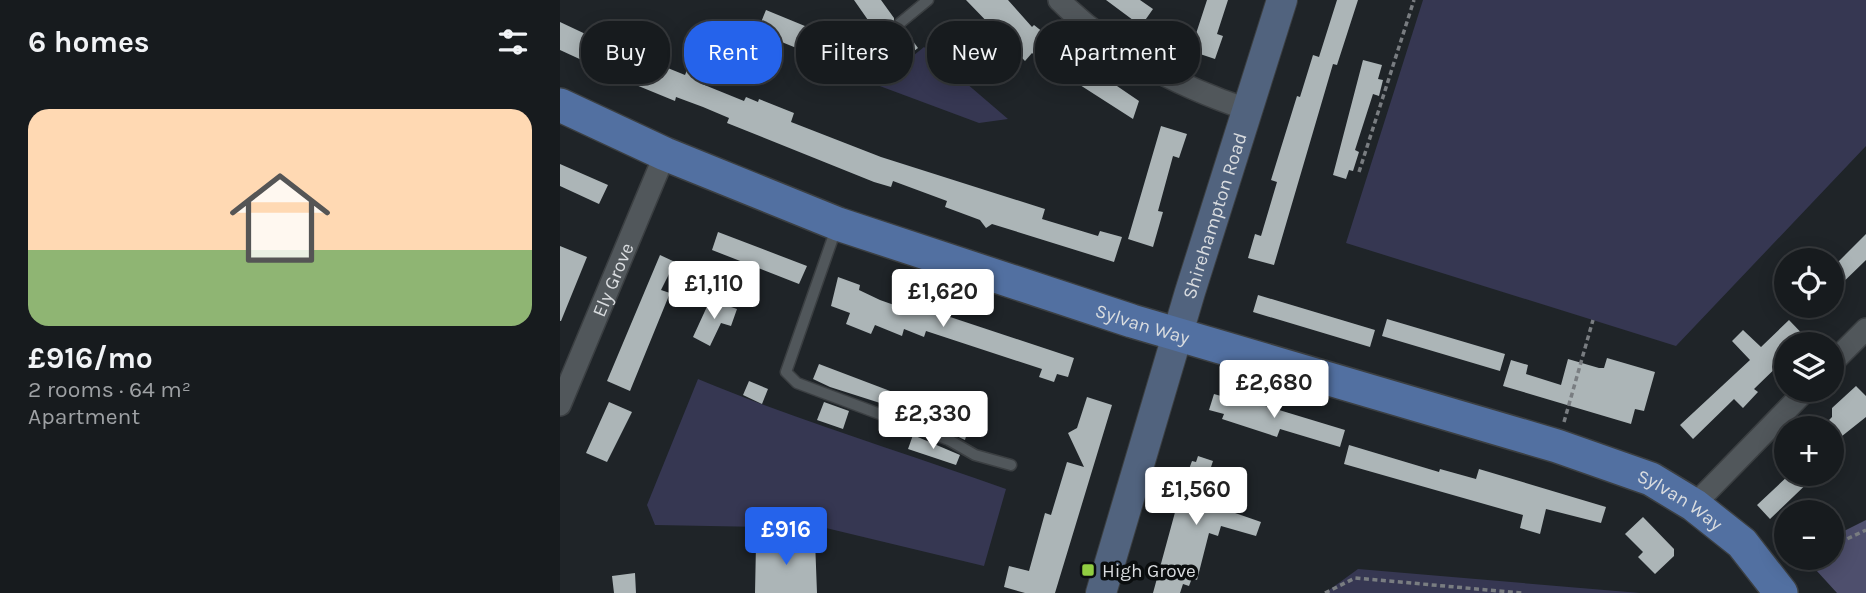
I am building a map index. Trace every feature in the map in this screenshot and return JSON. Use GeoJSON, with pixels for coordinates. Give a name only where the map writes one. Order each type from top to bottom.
{"type":"FeatureCollection","features":[{"type":"Feature","properties":{"kind":"main road","name":"Shirehampton Road"},"geometry":{"type":"LineString","coordinates":[[1101,593],[1177,334],[1282,0]]}},
{"type":"Feature","properties":{"kind":"main road","name":"Sylvan Way"},"geometry":{"type":"LineString","coordinates":[[560,105],[665,154],[838,224],[1177,334],[1557,446],[1651,479],[1694,505],[1789,580]]}},
{"type":"Feature","properties":{"kind":"street"},"geometry":{"type":"LineString","coordinates":[[1059,0],[1080,22],[1161,73],[1212,98],[1249,110]]}},
{"type":"Feature","properties":{"kind":"street","name":"Ely Grove"},"geometry":{"type":"LineString","coordinates":[[560,405],[665,154]]}},
{"type":"Feature","properties":{"kind":"street"},"geometry":{"type":"LineString","coordinates":[[1844,351],[1866,329]]}},
{"type":"Feature","properties":{"kind":"street"},"geometry":{"type":"LineString","coordinates":[[1694,505],[1794,402]]}},
{"type":"Feature","properties":{"kind":"lane"},"geometry":{"type":"LineString","coordinates":[[902,21],[928,0]]}},
{"type":"Feature","properties":{"kind":"lane"},"geometry":{"type":"LineString","coordinates":[[838,224],[786,372],[797,383],[949,440],[975,455],[1011,465]]}},
{"type":"Feature","properties":{"kind":"path"},"geometry":{"type":"LineString","coordinates":[[1359,172],[1415,0]]}},
{"type":"Feature","properties":{"kind":"path"},"geometry":{"type":"LineString","coordinates":[[1557,446],[1593,320]]}},
{"type":"Feature","properties":{"kind":"path"},"geometry":{"type":"LineString","coordinates":[[1844,540],[1866,530]]}},
{"type":"Feature","properties":{"kind":"path"},"geometry":{"type":"LineString","coordinates":[[1325,593],[1355,578],[1522,593]]}},
{"type":"Feature","properties":{"kind":"shaded area"},"geometry":{"type":"Polygon","coordinates":[[[1423,0],[1866,0],[1866,146],[1676,346],[1346,243],[1423,0]]]}},
{"type":"Feature","properties":{"kind":"shaded area"},"geometry":{"type":"Polygon","coordinates":[[[924,47],[927,50],[927,84],[967,84],[1008,119],[979,123],[877,85],[913,84],[913,56],[924,47]]]}},
{"type":"Feature","properties":{"kind":"shaded area"},"geometry":{"type":"Polygon","coordinates":[[[698,379],[813,423],[1006,489],[984,566],[826,528],[655,525],[647,505],[698,379]]]}},
{"type":"Feature","properties":{"kind":"shaded area"},"geometry":{"type":"Polygon","coordinates":[[[1866,520],[1866,593],[1837,593],[1816,570],[1844,570],[1844,531],[1866,520]]]}},
{"type":"Feature","properties":{"kind":"shaded area"},"geometry":{"type":"Polygon","coordinates":[[[1358,569],[1640,593],[1325,593],[1358,569]]]}},
{"type":"Feature","properties":{"kind":"building"},"geometry":{"type":"Polygon","coordinates":[[[854,0],[881,0],[894,18],[894,21],[869,21],[854,0]]]}},
{"type":"Feature","properties":{"kind":"building"},"geometry":{"type":"Polygon","coordinates":[[[966,0],[1008,0],[1032,27],[1035,26],[1035,56],[1032,53],[1025,61],[1021,57],[1021,21],[986,21],[966,0]]]}},
{"type":"Feature","properties":{"kind":"building"},"geometry":{"type":"Polygon","coordinates":[[[1106,0],[1140,0],[1153,9],[1145,21],[1134,21],[1106,0]]]}},
{"type":"Feature","properties":{"kind":"building"},"geometry":{"type":"Polygon","coordinates":[[[1207,0],[1228,0],[1217,34],[1223,36],[1215,59],[1200,54],[1200,21],[1207,0]]]}},
{"type":"Feature","properties":{"kind":"building"},"geometry":{"type":"Polygon","coordinates":[[[1337,0],[1358,0],[1337,65],[1333,64],[1274,265],[1248,258],[1255,234],[1261,236],[1277,182],[1271,180],[1297,96],[1300,97],[1313,55],[1319,57],[1337,0]]]}},
{"type":"Feature","properties":{"kind":"building"},"geometry":{"type":"Polygon","coordinates":[[[766,10],[796,22],[796,48],[782,42],[782,21],[762,21],[766,10]]]}},
{"type":"Feature","properties":{"kind":"building"},"geometry":{"type":"Polygon","coordinates":[[[560,22],[581,32],[581,60],[560,50],[560,22]]]}},
{"type":"Feature","properties":{"kind":"building"},"geometry":{"type":"Polygon","coordinates":[[[1363,60],[1382,65],[1378,79],[1383,80],[1379,96],[1373,94],[1355,150],[1359,152],[1353,171],[1349,170],[1346,179],[1333,175],[1363,60]]]}},
{"type":"Feature","properties":{"kind":"building"},"geometry":{"type":"Polygon","coordinates":[[[670,69],[684,75],[684,84],[702,84],[744,101],[746,97],[758,102],[759,99],[794,113],[791,122],[881,157],[1045,209],[1042,219],[1098,236],[1100,231],[1122,237],[1114,262],[992,224],[986,228],[980,220],[945,207],[947,201],[893,181],[891,187],[874,182],[727,123],[729,118],[703,107],[676,97],[675,101],[634,84],[670,84],[670,69]]]}},
{"type":"Feature","properties":{"kind":"building"},"geometry":{"type":"Polygon","coordinates":[[[1078,84],[1114,84],[1139,101],[1133,119],[1078,84]]]}},
{"type":"Feature","properties":{"kind":"building"},"geometry":{"type":"Polygon","coordinates":[[[1161,126],[1187,134],[1179,158],[1173,156],[1158,211],[1163,212],[1153,247],[1128,239],[1161,126]]]}},
{"type":"Feature","properties":{"kind":"building"},"geometry":{"type":"Polygon","coordinates":[[[560,164],[608,185],[599,204],[560,186],[560,164]]]}},
{"type":"Feature","properties":{"kind":"building"},"geometry":{"type":"Polygon","coordinates":[[[718,232],[807,266],[799,284],[712,250],[718,232]]]}},
{"type":"Feature","properties":{"kind":"building"},"geometry":{"type":"Polygon","coordinates":[[[1866,234],[1866,260],[1844,281],[1844,256],[1866,234]]]}},
{"type":"Feature","properties":{"kind":"building"},"geometry":{"type":"Polygon","coordinates":[[[560,246],[587,257],[561,321],[560,321],[560,246]]]}},
{"type":"Feature","properties":{"kind":"building"},"geometry":{"type":"Polygon","coordinates":[[[660,255],[675,262],[661,290],[670,293],[630,391],[607,381],[660,255]]]}},
{"type":"Feature","properties":{"kind":"building"},"geometry":{"type":"Polygon","coordinates":[[[838,277],[860,285],[859,290],[880,300],[911,311],[914,305],[1074,358],[1068,377],[1057,374],[1054,382],[1039,377],[1042,369],[926,331],[924,337],[904,329],[902,336],[875,325],[871,334],[846,324],[850,313],[831,306],[838,277]]]}},
{"type":"Feature","properties":{"kind":"building"},"geometry":{"type":"Polygon","coordinates":[[[1258,295],[1375,330],[1370,347],[1253,312],[1258,295]]]}},
{"type":"Feature","properties":{"kind":"building"},"geometry":{"type":"Polygon","coordinates":[[[710,300],[737,309],[731,326],[721,323],[710,346],[693,337],[710,300]]]}},
{"type":"Feature","properties":{"kind":"building"},"geometry":{"type":"Polygon","coordinates":[[[1387,319],[1505,354],[1500,371],[1382,336],[1387,319]]]}},
{"type":"Feature","properties":{"kind":"building"},"geometry":{"type":"Polygon","coordinates":[[[1789,320],[1801,332],[1777,332],[1789,320]]]}},
{"type":"Feature","properties":{"kind":"building"},"geometry":{"type":"Polygon","coordinates":[[[1743,330],[1761,347],[1774,334],[1774,370],[1754,389],[1758,392],[1743,408],[1734,399],[1693,439],[1680,425],[1750,360],[1732,341],[1743,330]]]}},
{"type":"Feature","properties":{"kind":"building"},"geometry":{"type":"Polygon","coordinates":[[[1607,358],[1655,372],[1644,411],[1635,409],[1631,424],[1503,386],[1511,360],[1528,365],[1526,374],[1561,385],[1568,359],[1604,368],[1607,358]]]}},
{"type":"Feature","properties":{"kind":"building"},"geometry":{"type":"Polygon","coordinates":[[[819,364],[927,405],[978,420],[973,435],[967,433],[965,440],[902,410],[830,387],[813,379],[819,364]]]}},
{"type":"Feature","properties":{"kind":"building"},"geometry":{"type":"Polygon","coordinates":[[[749,381],[768,389],[762,404],[743,395],[749,381]]]}},
{"type":"Feature","properties":{"kind":"building"},"geometry":{"type":"Polygon","coordinates":[[[1856,386],[1866,396],[1866,417],[1844,434],[1844,416],[1832,416],[1832,408],[1839,402],[1844,402],[1844,397],[1856,386]]]}},
{"type":"Feature","properties":{"kind":"building"},"geometry":{"type":"Polygon","coordinates":[[[1214,394],[1228,398],[1229,395],[1345,430],[1340,447],[1280,429],[1277,437],[1222,419],[1224,414],[1209,410],[1214,394]]]}},
{"type":"Feature","properties":{"kind":"building"},"geometry":{"type":"Polygon","coordinates":[[[1087,397],[1112,405],[1055,593],[1025,593],[1004,587],[1009,566],[1029,571],[1045,513],[1051,515],[1067,462],[1084,467],[1068,433],[1077,428],[1087,397]]]}},
{"type":"Feature","properties":{"kind":"building"},"geometry":{"type":"Polygon","coordinates":[[[609,402],[632,412],[607,462],[586,453],[609,402]]]}},
{"type":"Feature","properties":{"kind":"building"},"geometry":{"type":"Polygon","coordinates":[[[824,402],[849,411],[843,429],[817,420],[824,402]]]}},
{"type":"Feature","properties":{"kind":"building"},"geometry":{"type":"Polygon","coordinates":[[[913,435],[960,455],[956,465],[908,449],[913,435]]]}},
{"type":"Feature","properties":{"kind":"building"},"geometry":{"type":"Polygon","coordinates":[[[1349,445],[1439,472],[1440,469],[1476,479],[1479,469],[1606,507],[1601,523],[1546,509],[1540,534],[1520,528],[1523,515],[1344,464],[1349,445]]]}},
{"type":"Feature","properties":{"kind":"building"},"geometry":{"type":"Polygon","coordinates":[[[1198,456],[1213,461],[1211,467],[1224,474],[1215,506],[1261,522],[1256,536],[1221,526],[1218,536],[1209,533],[1197,580],[1192,578],[1189,586],[1183,584],[1180,593],[1153,593],[1180,494],[1192,461],[1196,462],[1198,456]]]}},
{"type":"Feature","properties":{"kind":"building"},"geometry":{"type":"Polygon","coordinates":[[[1777,486],[1804,486],[1790,500],[1774,500],[1774,515],[1770,519],[1757,505],[1777,486]]]}},
{"type":"Feature","properties":{"kind":"building"},"geometry":{"type":"Polygon","coordinates":[[[1643,517],[1674,549],[1674,556],[1655,574],[1638,557],[1643,552],[1625,534],[1643,517]]]}},
{"type":"Feature","properties":{"kind":"building"},"geometry":{"type":"Polygon","coordinates":[[[775,540],[815,540],[817,593],[755,593],[756,544],[775,545],[775,540]]]}},
{"type":"Feature","properties":{"kind":"building"},"geometry":{"type":"Polygon","coordinates":[[[635,573],[636,593],[614,593],[612,576],[635,573]]]}},
{"type":"Feature","properties":{"kind":"place","name":"High Grove"},"geometry":{"type":"Point","coordinates":[1088,570]}}]}
